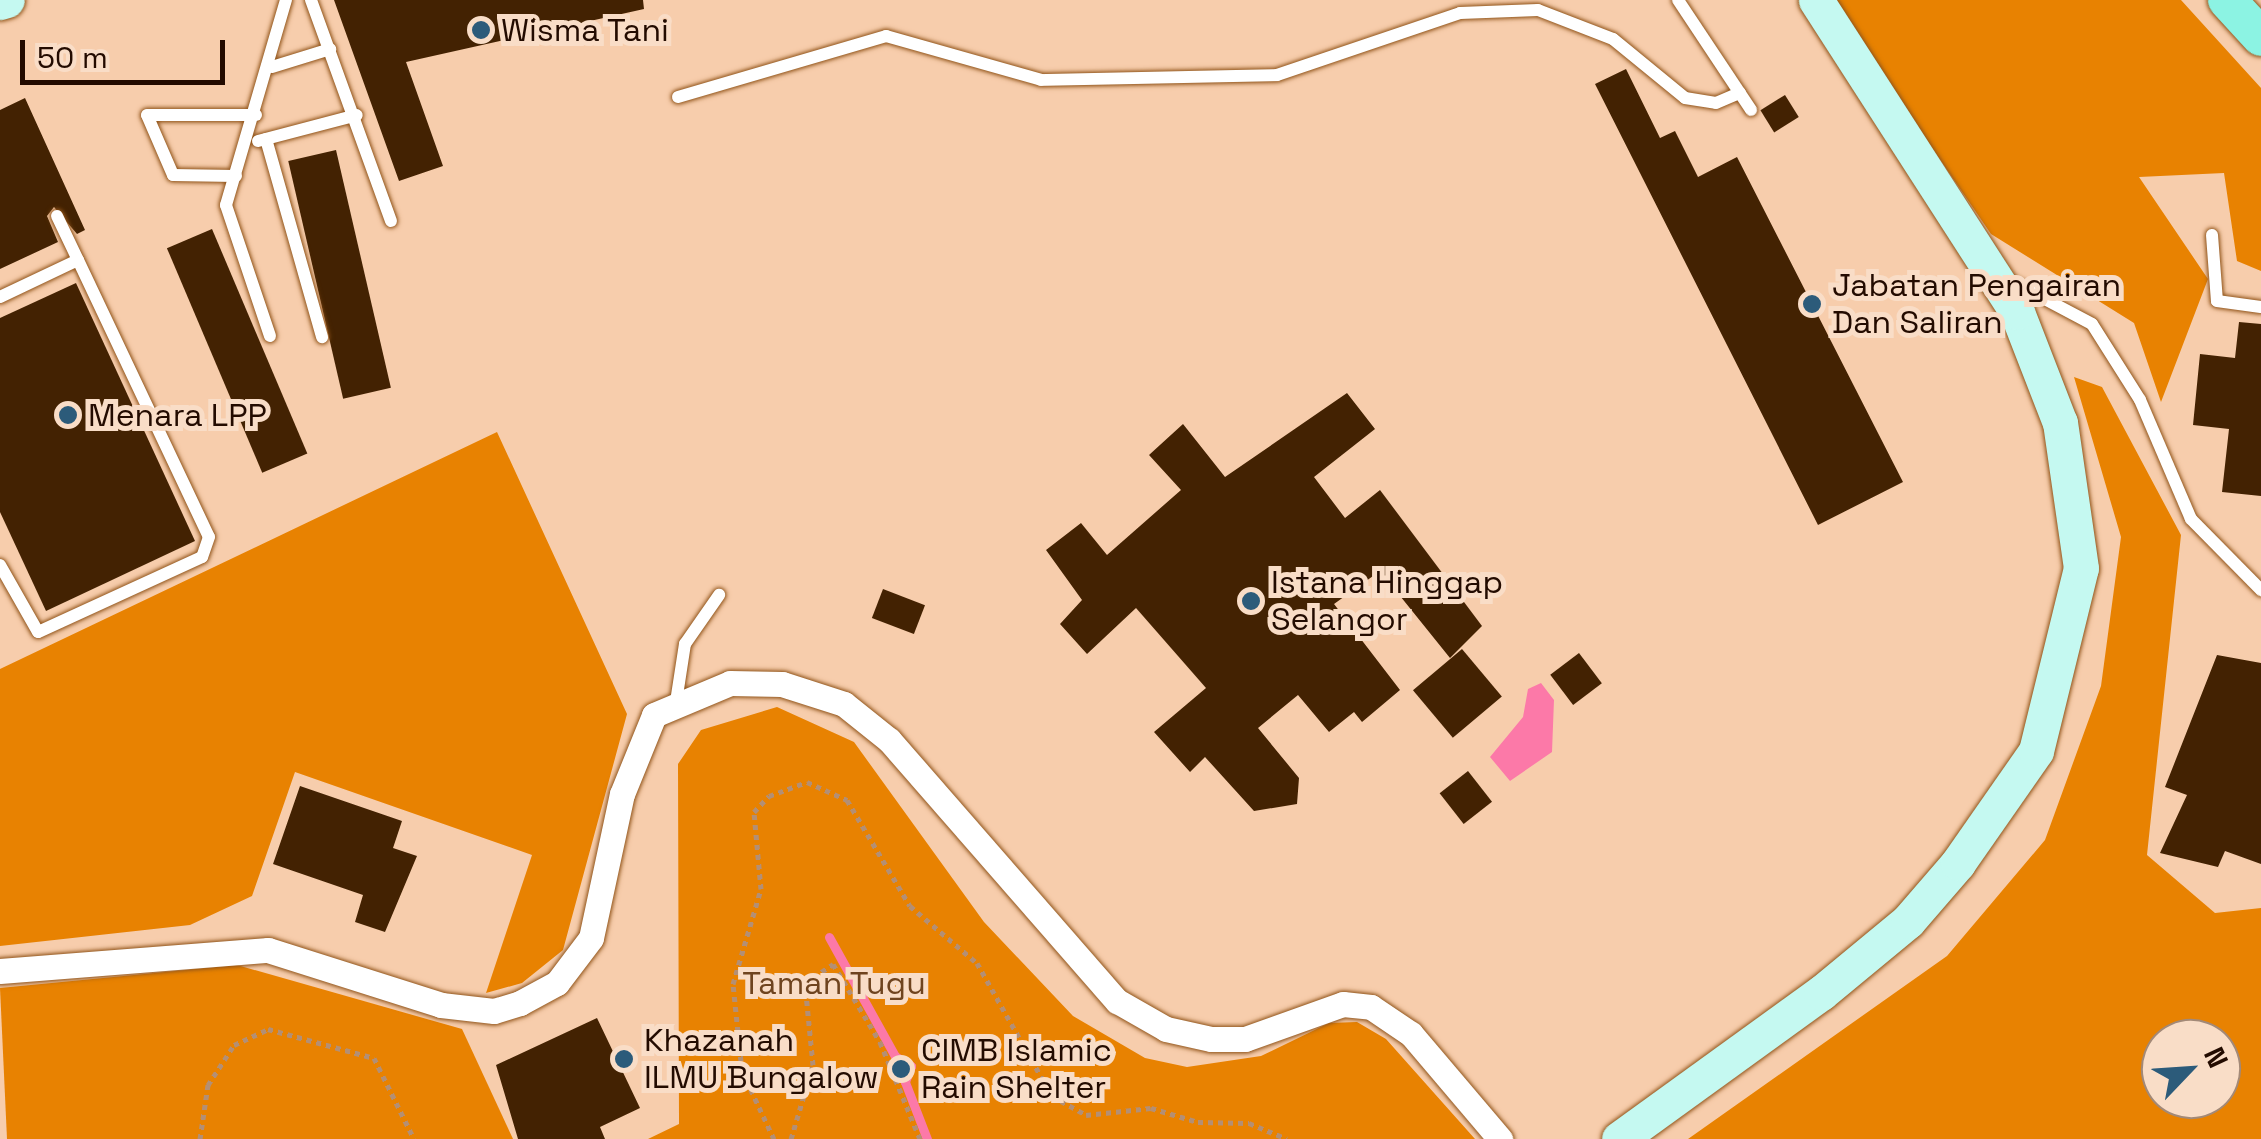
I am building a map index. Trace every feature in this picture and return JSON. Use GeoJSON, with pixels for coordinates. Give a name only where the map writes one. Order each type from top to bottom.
{"type":"FeatureCollection","features":[{"type":"Feature","properties":{"kind":"main road"},"geometry":{"type":"LineString","coordinates":[[2228,0],[2261,37]]}},
{"type":"Feature","properties":{"kind":"street"},"geometry":{"type":"LineString","coordinates":[[1618,1139],[1908,921],[2036,752],[2072,624],[2080,522],[2042,368],[1993,273],[1816,0]]}},
{"type":"Feature","properties":{"kind":"street"},"geometry":{"type":"LineString","coordinates":[[0,972],[268,950],[440,1005],[494,1011],[520,1003],[557,982],[592,938],[626,783],[654,715],[676,702],[730,682],[782,684],[844,704],[889,740],[1118,1002],[1166,1029],[1211,1039],[1245,1039],[1342,1004],[1372,1007],[1410,1034],[1500,1139]]}},
{"type":"Feature","properties":{"kind":"lane"},"geometry":{"type":"LineString","coordinates":[[270,336],[226,205],[272,67],[286,0]]}},
{"type":"Feature","properties":{"kind":"lane"},"geometry":{"type":"LineString","coordinates":[[311,0],[357,114],[391,221]]}},
{"type":"Feature","properties":{"kind":"lane"},"geometry":{"type":"LineString","coordinates":[[1678,0],[1751,110]]}},
{"type":"Feature","properties":{"kind":"lane"},"geometry":{"type":"LineString","coordinates":[[678,97],[886,36],[1042,80],[1277,75],[1460,13],[1538,10],[1612,39],[1685,98],[1716,103],[1740,93]]}},
{"type":"Feature","properties":{"kind":"lane"},"geometry":{"type":"LineString","coordinates":[[272,67],[330,49]]}},
{"type":"Feature","properties":{"kind":"lane"},"geometry":{"type":"LineString","coordinates":[[246,145],[357,114]]}},
{"type":"Feature","properties":{"kind":"lane"},"geometry":{"type":"LineString","coordinates":[[236,176],[173,175],[148,116],[256,116]]}},
{"type":"Feature","properties":{"kind":"lane"},"geometry":{"type":"LineString","coordinates":[[266,139],[322,337]]}},
{"type":"Feature","properties":{"kind":"lane"},"geometry":{"type":"LineString","coordinates":[[0,565],[38,632],[208,550],[57,216]]}},
{"type":"Feature","properties":{"kind":"lane"},"geometry":{"type":"LineString","coordinates":[[2212,235],[2217,302],[2261,307]]}},
{"type":"Feature","properties":{"kind":"lane"},"geometry":{"type":"LineString","coordinates":[[0,297],[78,260]]}},
{"type":"Feature","properties":{"kind":"lane"},"geometry":{"type":"LineString","coordinates":[[1993,273],[2092,324],[2140,400],[2191,519],[2261,590]]}},
{"type":"Feature","properties":{"kind":"lane"},"geometry":{"type":"LineString","coordinates":[[676,702],[685,644],[719,595]]}},
{"type":"Feature","properties":{"kind":"path"},"geometry":{"type":"LineString","coordinates":[[774,1139],[742,1070],[732,984],[761,889],[754,812],[769,796],[806,782],[846,800],[910,906],[977,963],[1052,1096],[1086,1115],[1150,1108],[1198,1122],[1249,1123],[1287,1139]]}},
{"type":"Feature","properties":{"kind":"path"},"geometry":{"type":"LineString","coordinates":[[791,1139],[813,1065],[805,983],[833,964],[880,1042],[920,1139]]}},
{"type":"Feature","properties":{"kind":"path"},"geometry":{"type":"LineString","coordinates":[[200,1139],[208,1085],[234,1045],[268,1030],[374,1058],[414,1139]]}},
{"type":"Feature","properties":{"kind":"green space"},"geometry":{"type":"Polygon","coordinates":[[[1831,0],[2181,0],[2261,88],[2261,271],[2237,261],[2224,173],[2139,177],[2208,279],[2161,402],[2134,323],[1991,234],[1831,0]]]}},
{"type":"Feature","properties":{"kind":"green space"},"geometry":{"type":"Polygon","coordinates":[[[2074,377],[2102,387],[2181,535],[2147,855],[2215,913],[2261,908],[2261,1139],[1688,1139],[1947,956],[2045,840],[2101,686],[2121,537],[2074,377]]]}},
{"type":"Feature","properties":{"kind":"green space"},"geometry":{"type":"Polygon","coordinates":[[[497,432],[627,714],[563,950],[522,983],[486,993],[532,855],[295,772],[252,896],[190,925],[0,946],[0,669],[497,432]]]}},
{"type":"Feature","properties":{"kind":"green space","name":"Taman Tugu"},"geometry":{"type":"Polygon","coordinates":[[[777,707],[854,742],[984,922],[1073,1016],[1145,1058],[1187,1067],[1261,1056],[1329,1023],[1357,1022],[1386,1039],[1475,1139],[648,1139],[679,1124],[678,764],[701,730],[777,707]]]}},
{"type":"Feature","properties":{"kind":"green space"},"geometry":{"type":"Polygon","coordinates":[[[237,965],[462,1029],[513,1139],[7,1139],[0,988],[237,965]]]}},
{"type":"Feature","properties":{"kind":"shaded area"},"geometry":{"type":"Polygon","coordinates":[[[1541,683],[1554,700],[1552,752],[1510,781],[1490,757],[1523,717],[1528,689],[1541,683]]]}},
{"type":"Feature","properties":{"kind":"building"},"geometry":{"type":"Polygon","coordinates":[[[334,0],[643,0],[644,9],[406,62],[443,166],[399,181],[334,0]]]}},
{"type":"Feature","properties":{"kind":"building"},"geometry":{"type":"Polygon","coordinates":[[[1626,69],[1660,138],[1675,131],[1698,177],[1737,157],[1903,482],[1818,525],[1595,84],[1626,69]]]}},
{"type":"Feature","properties":{"kind":"building"},"geometry":{"type":"Polygon","coordinates":[[[1785,95],[1799,117],[1774,132],[1760,110],[1785,95]]]}},
{"type":"Feature","properties":{"kind":"building"},"geometry":{"type":"Polygon","coordinates":[[[25,98],[85,230],[77,234],[54,207],[47,216],[58,242],[0,269],[0,110],[25,98]]]}},
{"type":"Feature","properties":{"kind":"building"},"geometry":{"type":"Polygon","coordinates":[[[336,150],[391,388],[343,399],[288,161],[336,150]]]}},
{"type":"Feature","properties":{"kind":"building"},"geometry":{"type":"Polygon","coordinates":[[[212,229],[307,454],[262,473],[167,248],[212,229]]]}},
{"type":"Feature","properties":{"kind":"building","name":"Menara LPP"},"geometry":{"type":"Polygon","coordinates":[[[76,283],[195,541],[46,611],[0,512],[0,318],[76,283]]]}},
{"type":"Feature","properties":{"kind":"building"},"geometry":{"type":"Polygon","coordinates":[[[2239,322],[2261,324],[2261,496],[2222,492],[2229,429],[2193,425],[2200,354],[2235,358],[2239,322]]]}},
{"type":"Feature","properties":{"kind":"building","name":"Istana Hinggap Selangor"},"geometry":{"type":"Polygon","coordinates":[[[1347,393],[1375,429],[1314,477],[1345,518],[1380,490],[1482,626],[1450,658],[1380,571],[1334,604],[1400,690],[1362,722],[1354,712],[1329,732],[1298,695],[1258,728],[1299,778],[1297,804],[1254,811],[1205,757],[1190,772],[1154,732],[1206,688],[1136,608],[1087,654],[1060,624],[1082,600],[1046,550],[1081,523],[1107,555],[1181,490],[1149,455],[1183,424],[1225,477],[1347,393]]]}},
{"type":"Feature","properties":{"kind":"building"},"geometry":{"type":"Polygon","coordinates":[[[883,589],[925,605],[914,634],[872,618],[883,589]]]}},
{"type":"Feature","properties":{"kind":"building"},"geometry":{"type":"Polygon","coordinates":[[[1462,649],[1502,696],[1453,738],[1413,690],[1462,649]]]}},
{"type":"Feature","properties":{"kind":"building"},"geometry":{"type":"Polygon","coordinates":[[[1579,653],[1602,683],[1573,705],[1550,675],[1579,653]]]}},
{"type":"Feature","properties":{"kind":"building"},"geometry":{"type":"Polygon","coordinates":[[[2217,655],[2261,663],[2261,864],[2225,851],[2218,867],[2160,853],[2187,795],[2165,787],[2217,655]]]}},
{"type":"Feature","properties":{"kind":"building"},"geometry":{"type":"Polygon","coordinates":[[[1468,771],[1492,802],[1464,824],[1440,793],[1468,771]]]}},
{"type":"Feature","properties":{"kind":"building"},"geometry":{"type":"Polygon","coordinates":[[[300,786],[402,821],[393,848],[417,856],[385,932],[355,922],[363,895],[273,864],[300,786]]]}},
{"type":"Feature","properties":{"kind":"building","name":"Khazanah ILMU Bungalow"},"geometry":{"type":"Polygon","coordinates":[[[597,1018],[640,1108],[600,1127],[605,1139],[518,1139],[496,1065],[597,1018]]]}},
{"type":"Feature","properties":{"kind":"waterway"},"geometry":{"type":"LineString","coordinates":[[829,937],[895,1056],[911,1066],[905,1082],[927,1139]]}},
{"type":"Feature","properties":{"kind":"place","name":"Wisma Tani"},"geometry":{"type":"Point","coordinates":[481,30]}},
{"type":"Feature","properties":{"kind":"place","name":"Jabatan Pengairan Dan Saliran"},"geometry":{"type":"Point","coordinates":[1812,304]}},
{"type":"Feature","properties":{"kind":"place","name":"Menara LPP"},"geometry":{"type":"Point","coordinates":[68,415]}},
{"type":"Feature","properties":{"kind":"place","name":"Istana Hinggap Selangor"},"geometry":{"type":"Point","coordinates":[1251,601]}},
{"type":"Feature","properties":{"kind":"place","name":"Khazanah ILMU Bungalow"},"geometry":{"type":"Point","coordinates":[624,1059]}},
{"type":"Feature","properties":{"kind":"place","name":"CIMB Islamic Rain Shelter"},"geometry":{"type":"Point","coordinates":[901,1069]}}]}
